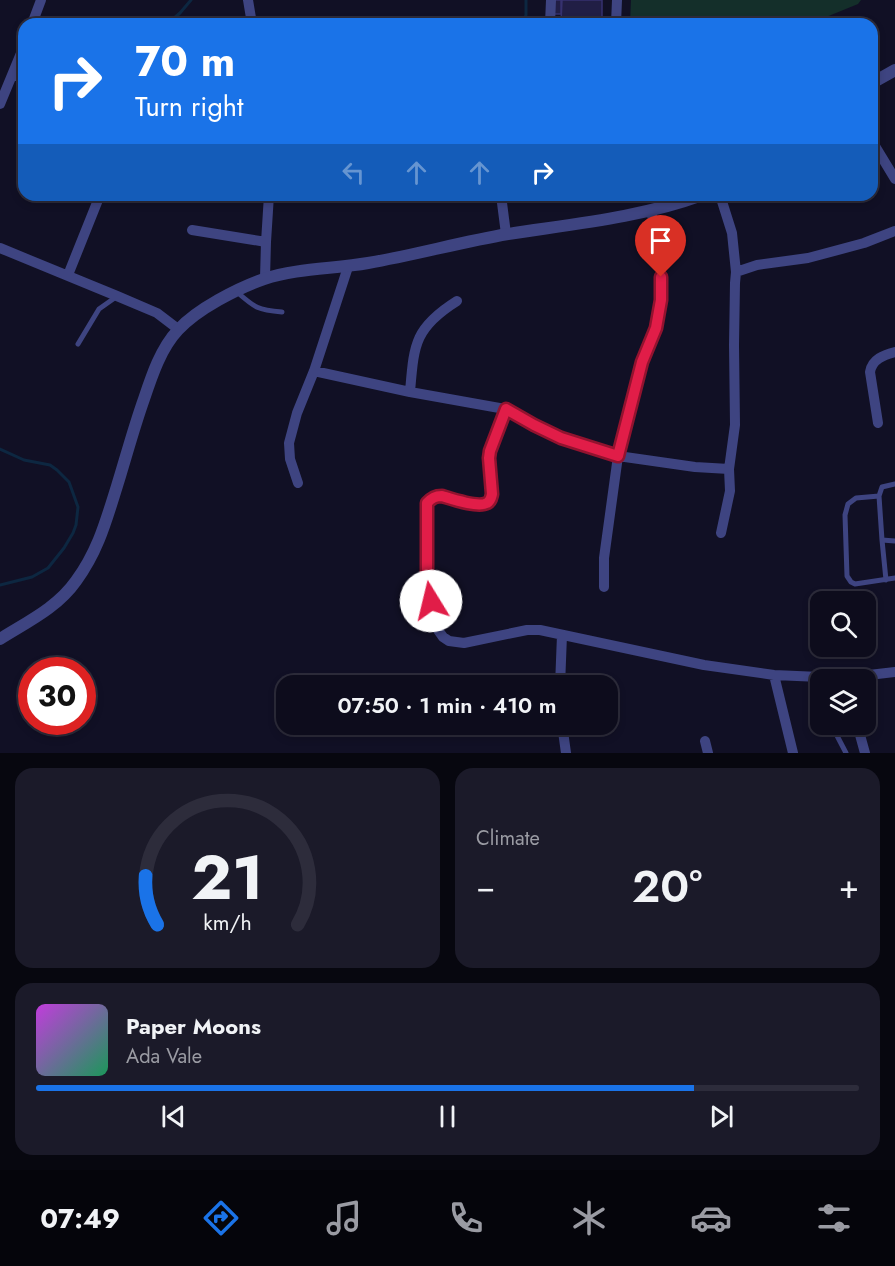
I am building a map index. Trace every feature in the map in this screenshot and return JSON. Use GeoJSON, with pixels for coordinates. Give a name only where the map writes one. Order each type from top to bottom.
{"type":"FeatureCollection","features":[{"type":"Feature","properties":{"kind":"street"},"geometry":{"type":"LineString","coordinates":[[34,18],[41,0]]}},
{"type":"Feature","properties":{"kind":"street"},"geometry":{"type":"LineString","coordinates":[[248,0],[251,18]]}},
{"type":"Feature","properties":{"kind":"street"},"geometry":{"type":"LineString","coordinates":[[550,18],[551,0]]}},
{"type":"Feature","properties":{"kind":"street"},"geometry":{"type":"LineString","coordinates":[[616,18],[617,0]]}},
{"type":"Feature","properties":{"kind":"street"},"geometry":{"type":"LineString","coordinates":[[0,104],[18,61]]}},
{"type":"Feature","properties":{"kind":"street"},"geometry":{"type":"LineString","coordinates":[[878,80],[895,70]]}},
{"type":"Feature","properties":{"kind":"street"},"geometry":{"type":"LineString","coordinates":[[13,74],[18,76]]}},
{"type":"Feature","properties":{"kind":"street"},"geometry":{"type":"LineString","coordinates":[[878,151],[895,180]]}},
{"type":"Feature","properties":{"kind":"street"},"geometry":{"type":"LineString","coordinates":[[68,276],[98,201]]}},
{"type":"Feature","properties":{"kind":"street"},"geometry":{"type":"LineString","coordinates":[[265,278],[269,201]]}},
{"type":"Feature","properties":{"kind":"street"},"geometry":{"type":"LineString","coordinates":[[502,201],[506,234]]}},
{"type":"Feature","properties":{"kind":"street"},"geometry":{"type":"LineString","coordinates":[[0,639],[52,607],[67,592],[88,564],[102,535],[149,384],[167,345],[178,329],[205,309],[265,278],[307,270],[348,267],[506,234],[617,218],[683,201]]}},
{"type":"Feature","properties":{"kind":"street"},"geometry":{"type":"LineString","coordinates":[[721,533],[730,491],[729,469],[735,425],[736,272],[732,233],[722,201]]}},
{"type":"Feature","properties":{"kind":"street"},"geometry":{"type":"LineString","coordinates":[[604,587],[604,558],[618,456],[642,362],[656,328],[661,300],[661,255],[651,211]]}},
{"type":"Feature","properties":{"kind":"street"},"geometry":{"type":"LineString","coordinates":[[192,230],[266,242]]}},
{"type":"Feature","properties":{"kind":"street"},"geometry":{"type":"LineString","coordinates":[[736,272],[757,265],[808,258],[864,243],[895,231]]}},
{"type":"Feature","properties":{"kind":"street"},"geometry":{"type":"LineString","coordinates":[[0,248],[157,314],[178,329]]}},
{"type":"Feature","properties":{"kind":"street"},"geometry":{"type":"LineString","coordinates":[[298,483],[290,459],[290,443],[297,413],[314,371],[348,267]]}},
{"type":"Feature","properties":{"kind":"street"},"geometry":{"type":"LineString","coordinates":[[410,392],[417,341],[426,325],[456,301]]}},
{"type":"Feature","properties":{"kind":"street"},"geometry":{"type":"LineString","coordinates":[[878,423],[871,366],[879,358],[895,352]]}},
{"type":"Feature","properties":{"kind":"street"},"geometry":{"type":"LineString","coordinates":[[314,371],[410,392],[506,409],[561,438],[618,456],[729,469]]}},
{"type":"Feature","properties":{"kind":"street"},"geometry":{"type":"LineString","coordinates":[[506,409],[490,451],[492,494],[487,504],[478,505],[442,496],[437,496],[427,503],[427,580],[438,630],[443,637],[449,641],[464,643],[527,630],[540,630],[704,665],[774,675],[810,677]]}},
{"type":"Feature","properties":{"kind":"street"},"geometry":{"type":"LineString","coordinates":[[560,675],[562,635]]}},
{"type":"Feature","properties":{"kind":"street"},"geometry":{"type":"LineString","coordinates":[[876,675],[895,672]]}},
{"type":"Feature","properties":{"kind":"street"},"geometry":{"type":"LineString","coordinates":[[774,675],[793,753]]}},
{"type":"Feature","properties":{"kind":"street"},"geometry":{"type":"LineString","coordinates":[[564,735],[566,753]]}},
{"type":"Feature","properties":{"kind":"street"},"geometry":{"type":"LineString","coordinates":[[860,735],[865,753]]}},
{"type":"Feature","properties":{"kind":"street"},"geometry":{"type":"LineString","coordinates":[[705,741],[708,753]]}},
{"type":"Feature","properties":{"kind":"lane"},"geometry":{"type":"LineString","coordinates":[[236,291],[253,306],[263,311],[282,312]]}},
{"type":"Feature","properties":{"kind":"lane"},"geometry":{"type":"LineString","coordinates":[[78,344],[99,309],[117,296]]}},
{"type":"Feature","properties":{"kind":"lane"},"geometry":{"type":"LineString","coordinates":[[886,580],[879,496],[882,487],[895,483]]}},
{"type":"Feature","properties":{"kind":"lane"},"geometry":{"type":"LineString","coordinates":[[879,496],[856,498],[848,504],[845,515],[847,576],[855,584],[895,578]]}},
{"type":"Feature","properties":{"kind":"lane"},"geometry":{"type":"LineString","coordinates":[[882,540],[895,541]]}},
{"type":"Feature","properties":{"kind":"lane"},"geometry":{"type":"LineString","coordinates":[[837,735],[846,753]]}},
{"type":"Feature","properties":{"kind":"green space"},"geometry":{"type":"Polygon","coordinates":[[[631,0],[861,0],[858,4],[824,18],[630,18],[631,0]]]}},
{"type":"Feature","properties":{"kind":"building"},"geometry":{"type":"Polygon","coordinates":[[[553,0],[561,0],[561,14],[552,14],[553,0]]]}},
{"type":"Feature","properties":{"kind":"building"},"geometry":{"type":"Polygon","coordinates":[[[562,0],[602,0],[602,18],[561,18],[562,0]]]}},
{"type":"Feature","properties":{"kind":"waterway"},"geometry":{"type":"LineString","coordinates":[[174,18],[191,0]]}},
{"type":"Feature","properties":{"kind":"waterway"},"geometry":{"type":"LineString","coordinates":[[525,18],[526,0]]}},
{"type":"Feature","properties":{"kind":"waterway"},"geometry":{"type":"LineString","coordinates":[[0,449],[24,460],[50,465],[57,470],[69,482],[78,507],[73,533],[48,568],[32,577],[0,585]]}},
{"type":"Feature","properties":{"kind":"route"},"geometry":{"type":"LineString","coordinates":[[431,601],[427,580],[427,503],[437,496],[442,496],[478,505],[487,504],[492,494],[490,451],[506,409],[561,438],[618,456],[642,362],[656,328],[661,300],[661,277]]}}]}
